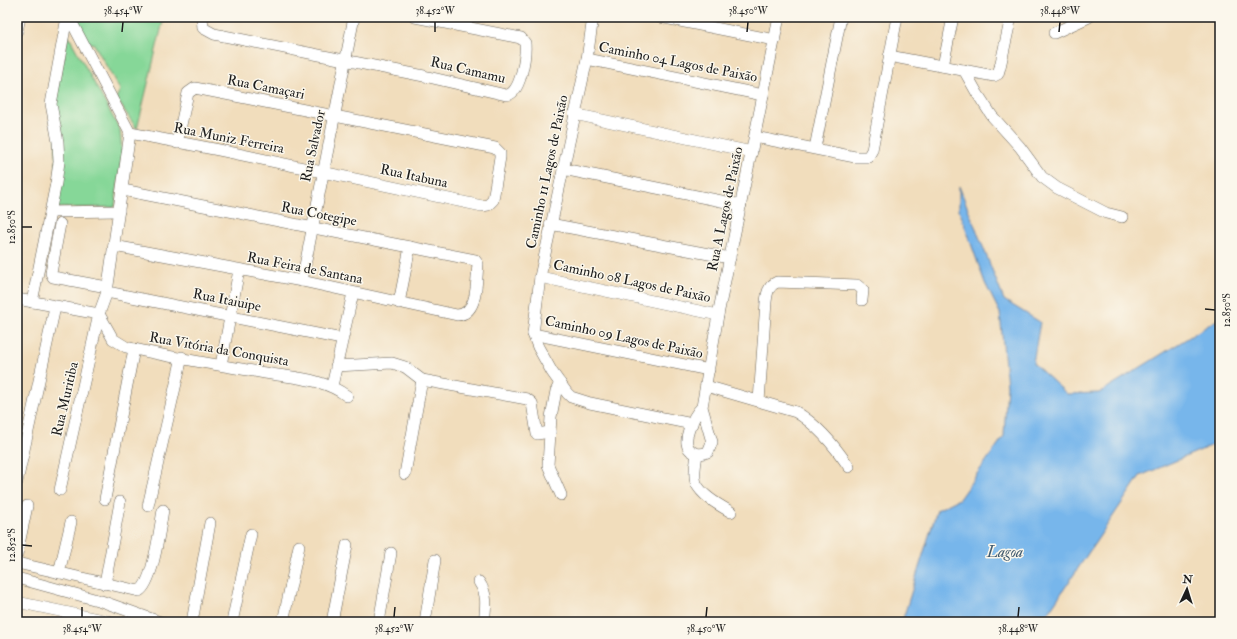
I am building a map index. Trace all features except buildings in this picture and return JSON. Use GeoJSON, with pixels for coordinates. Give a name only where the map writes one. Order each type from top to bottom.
{"type":"FeatureCollection","features":[{"type":"Feature","properties":{"kind":"street"},"geometry":{"type":"LineString","coordinates":[[17,31],[20,17]]}},
{"type":"Feature","properties":{"kind":"street"},"geometry":{"type":"LineString","coordinates":[[17,299],[99,314],[107,289],[123,190],[130,133],[68,17]]}},
{"type":"Feature","properties":{"kind":"street"},"geometry":{"type":"LineString","coordinates":[[32,302],[59,162],[52,98],[68,17]]}},
{"type":"Feature","properties":{"kind":"street"},"geometry":{"type":"LineString","coordinates":[[202,17],[203,28],[214,34],[346,60]]}},
{"type":"Feature","properties":{"kind":"street","name":"Rua Salvador"},"geometry":{"type":"LineString","coordinates":[[302,281],[354,17]]}},
{"type":"Feature","properties":{"kind":"street","name":"Rua Camamu"},"geometry":{"type":"LineString","coordinates":[[346,60],[506,95],[512,94],[515,91],[519,81],[526,46],[521,38],[415,17]]}},
{"type":"Feature","properties":{"kind":"street","name":"Caminho 11 Lagos de Paixão"},"geometry":{"type":"LineString","coordinates":[[533,334],[540,277],[550,224],[587,59],[593,17]]}},
{"type":"Feature","properties":{"kind":"street"},"geometry":{"type":"LineString","coordinates":[[660,17],[775,40]]}},
{"type":"Feature","properties":{"kind":"street","name":"Rua A Lagos de Paixão"},"geometry":{"type":"LineString","coordinates":[[702,407],[711,446],[708,452],[697,454],[691,451],[687,442],[692,424],[702,407],[718,315],[779,17]]}},
{"type":"Feature","properties":{"kind":"street"},"geometry":{"type":"LineString","coordinates":[[815,148],[841,17]]}},
{"type":"Feature","properties":{"kind":"street"},"geometry":{"type":"LineString","coordinates":[[755,137],[866,158],[871,155],[897,17]]}},
{"type":"Feature","properties":{"kind":"street"},"geometry":{"type":"LineString","coordinates":[[943,66],[953,17]]}},
{"type":"Feature","properties":{"kind":"street"},"geometry":{"type":"LineString","coordinates":[[889,56],[993,76],[997,75],[1011,17]]}},
{"type":"Feature","properties":{"kind":"street"},"geometry":{"type":"LineString","coordinates":[[1054,33],[1089,17]]}},
{"type":"Feature","properties":{"kind":"street","name":"Caminho 04 Lagos de Paixão"},"geometry":{"type":"LineString","coordinates":[[587,59],[763,95]]}},
{"type":"Feature","properties":{"kind":"street"},"geometry":{"type":"LineString","coordinates":[[964,70],[977,94],[992,116],[1042,177],[1057,188],[1106,214],[1122,217]]}},
{"type":"Feature","properties":{"kind":"street","name":"Rua Camaçari"},"geometry":{"type":"LineString","coordinates":[[177,143],[188,93],[195,88],[495,148],[500,153],[494,197]]}},
{"type":"Feature","properties":{"kind":"street"},"geometry":{"type":"LineString","coordinates":[[574,114],[752,152]]}},
{"type":"Feature","properties":{"kind":"street","name":"Rua Muniz Ferreira"},"geometry":{"type":"LineString","coordinates":[[130,133],[323,172]]}},
{"type":"Feature","properties":{"kind":"street"},"geometry":{"type":"LineString","coordinates":[[563,169],[741,205]]}},
{"type":"Feature","properties":{"kind":"street","name":"Rua Itabuna"},"geometry":{"type":"LineString","coordinates":[[323,172],[478,206],[488,205],[494,197]]}},
{"type":"Feature","properties":{"kind":"street","name":"Rua Cotegipe"},"geometry":{"type":"LineString","coordinates":[[123,190],[476,261],[478,264],[475,293]]}},
{"type":"Feature","properties":{"kind":"street"},"geometry":{"type":"LineString","coordinates":[[50,212],[119,211]]}},
{"type":"Feature","properties":{"kind":"street","name":"Rua Itaiuipe"},"geometry":{"type":"LineString","coordinates":[[60,224],[51,273],[53,277],[342,339]]}},
{"type":"Feature","properties":{"kind":"street"},"geometry":{"type":"LineString","coordinates":[[550,224],[730,258]]}},
{"type":"Feature","properties":{"kind":"street","name":"Rua Feira de Santana"},"geometry":{"type":"LineString","coordinates":[[114,246],[302,281],[399,303],[462,314],[469,311],[475,293]]}},
{"type":"Feature","properties":{"kind":"street"},"geometry":{"type":"LineString","coordinates":[[399,303],[410,247]]}},
{"type":"Feature","properties":{"kind":"street"},"geometry":{"type":"LineString","coordinates":[[221,365],[239,270]]}},
{"type":"Feature","properties":{"kind":"street","name":"Caminho 08 Lagos de Paixão"},"geometry":{"type":"LineString","coordinates":[[540,277],[718,315]]}},
{"type":"Feature","properties":{"kind":"street"},"geometry":{"type":"LineString","coordinates":[[759,401],[767,292],[772,284],[777,282],[857,284],[863,290],[862,300]]}},
{"type":"Feature","properties":{"kind":"street"},"geometry":{"type":"LineString","coordinates":[[332,386],[353,293]]}},
{"type":"Feature","properties":{"kind":"street"},"geometry":{"type":"LineString","coordinates":[[17,482],[55,307]]}},
{"type":"Feature","properties":{"kind":"street","name":"Rua Vitória da Conquista"},"geometry":{"type":"LineString","coordinates":[[99,314],[113,339],[126,347],[311,380],[332,386],[347,396]]}},
{"type":"Feature","properties":{"kind":"street","name":"Rua Muritiba"},"geometry":{"type":"LineString","coordinates":[[60,490],[99,314]]}},
{"type":"Feature","properties":{"kind":"street"},"geometry":{"type":"LineString","coordinates":[[533,334],[538,347],[567,393],[581,401],[692,424]]}},
{"type":"Feature","properties":{"kind":"street","name":"Caminho 09 Lagos de Paixão"},"geometry":{"type":"LineString","coordinates":[[533,334],[709,370]]}},
{"type":"Feature","properties":{"kind":"street"},"geometry":{"type":"LineString","coordinates":[[105,499],[134,349]]}},
{"type":"Feature","properties":{"kind":"street"},"geometry":{"type":"LineString","coordinates":[[148,506],[182,357]]}},
{"type":"Feature","properties":{"kind":"street"},"geometry":{"type":"LineString","coordinates":[[336,366],[392,363],[405,367],[422,380],[529,400],[532,403],[537,434],[550,432]]}},
{"type":"Feature","properties":{"kind":"street"},"geometry":{"type":"LineString","coordinates":[[405,474],[422,380]]}},
{"type":"Feature","properties":{"kind":"street"},"geometry":{"type":"LineString","coordinates":[[560,383],[556,391],[550,432],[548,468],[561,495]]}},
{"type":"Feature","properties":{"kind":"street"},"geometry":{"type":"LineString","coordinates":[[706,386],[796,412],[808,420],[827,438],[849,468]]}},
{"type":"Feature","properties":{"kind":"street"},"geometry":{"type":"LineString","coordinates":[[697,454],[696,482],[701,490],[716,503],[731,512]]}},
{"type":"Feature","properties":{"kind":"street"},"geometry":{"type":"LineString","coordinates":[[105,584],[120,502]]}},
{"type":"Feature","properties":{"kind":"street"},"geometry":{"type":"LineString","coordinates":[[17,554],[27,506]]}},
{"type":"Feature","properties":{"kind":"street"},"geometry":{"type":"LineString","coordinates":[[17,563],[139,591],[144,588],[150,576],[163,510]]}},
{"type":"Feature","properties":{"kind":"street"},"geometry":{"type":"LineString","coordinates":[[59,573],[71,522]]}},
{"type":"Feature","properties":{"kind":"street"},"geometry":{"type":"LineString","coordinates":[[192,622],[210,523]]}},
{"type":"Feature","properties":{"kind":"street"},"geometry":{"type":"LineString","coordinates":[[232,622],[251,534]]}},
{"type":"Feature","properties":{"kind":"street"},"geometry":{"type":"LineString","coordinates":[[332,622],[347,544]]}},
{"type":"Feature","properties":{"kind":"street"},"geometry":{"type":"LineString","coordinates":[[283,622],[300,546]]}},
{"type":"Feature","properties":{"kind":"street"},"geometry":{"type":"LineString","coordinates":[[380,622],[391,553]]}},
{"type":"Feature","properties":{"kind":"street"},"geometry":{"type":"LineString","coordinates":[[425,622],[435,560]]}},
{"type":"Feature","properties":{"kind":"street"},"geometry":{"type":"LineString","coordinates":[[17,578],[101,601],[160,622]]}},
{"type":"Feature","properties":{"kind":"street"},"geometry":{"type":"LineString","coordinates":[[479,582],[484,590],[486,598],[484,622]]}},
{"type":"Feature","properties":{"kind":"street"},"geometry":{"type":"LineString","coordinates":[[17,602],[112,622]]}},
{"type":"Feature","properties":{"kind":"green space"},"geometry":{"type":"Polygon","coordinates":[[[74,17],[164,17],[137,129],[116,98],[120,90],[94,44],[87,42],[74,17]]]}},
{"type":"Feature","properties":{"kind":"green space"},"geometry":{"type":"Polygon","coordinates":[[[68,35],[120,130],[122,152],[115,207],[57,208],[55,101],[68,35]]]}},
{"type":"Feature","properties":{"kind":"water","name":"Lagoa"},"geometry":{"type":"Polygon","coordinates":[[[959,186],[1004,300],[1040,322],[1033,363],[1067,394],[1099,393],[1220,318],[1220,442],[1140,476],[1042,622],[902,622],[937,510],[959,499],[1004,436],[1007,386],[1000,313],[985,283],[959,210],[959,186]]]}}]}
